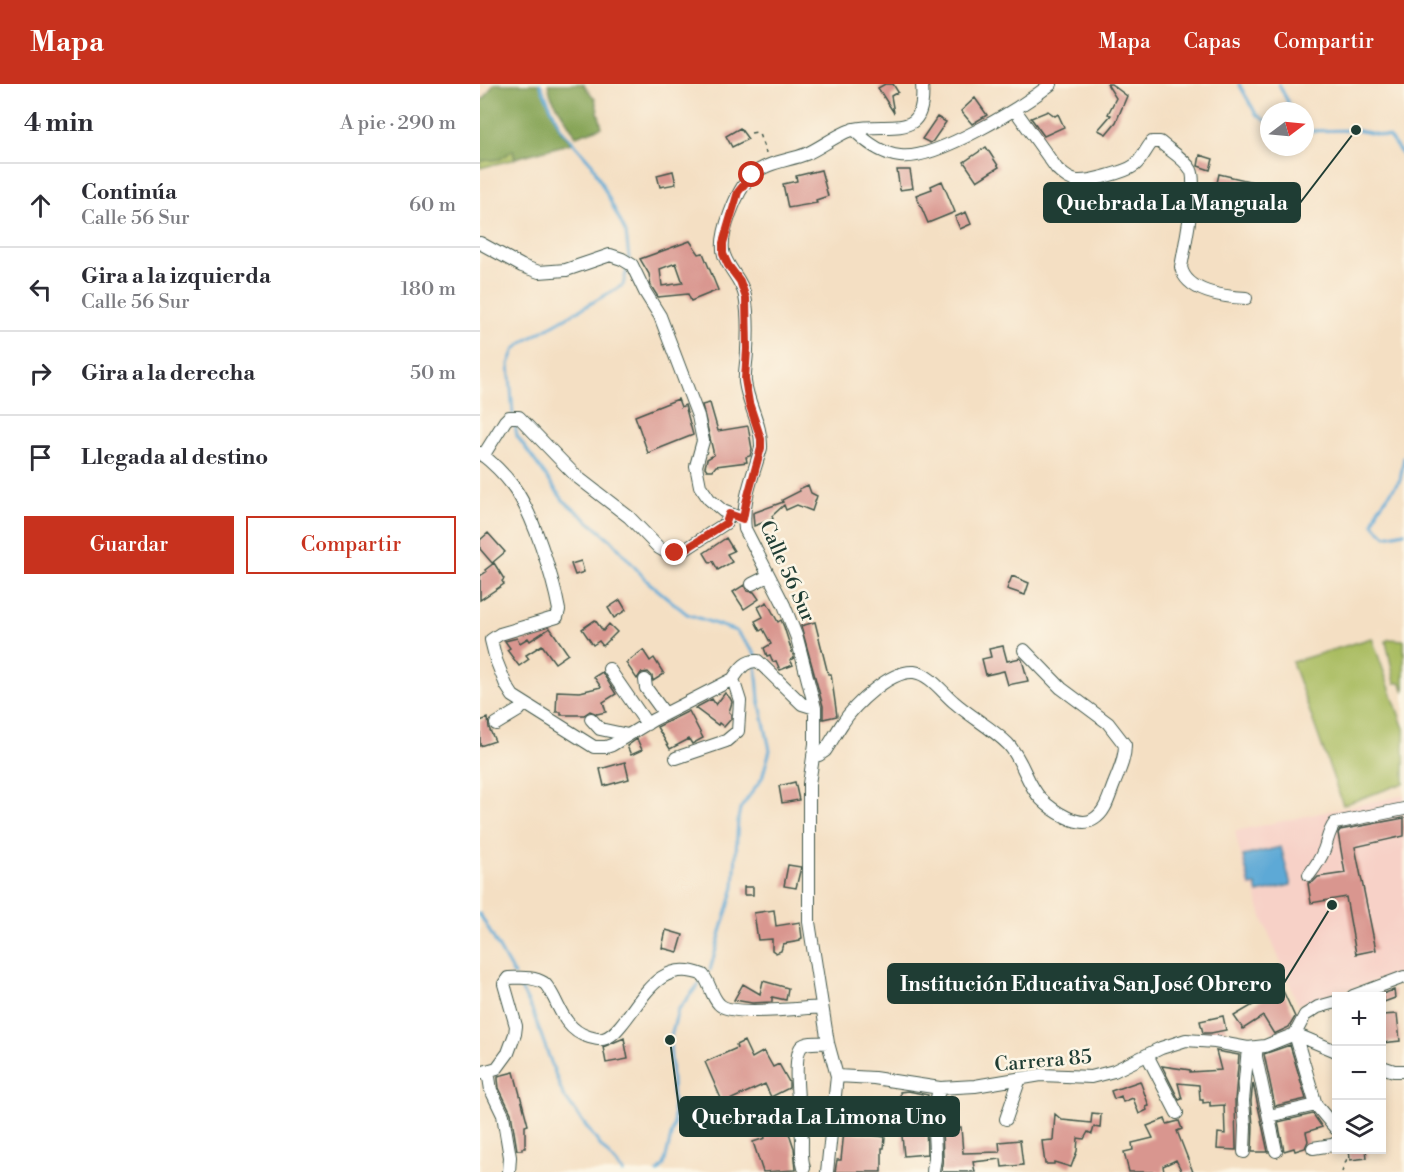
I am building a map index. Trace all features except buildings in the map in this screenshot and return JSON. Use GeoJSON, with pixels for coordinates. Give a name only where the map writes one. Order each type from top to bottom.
{"type":"FeatureCollection","features":[{"type":"Feature","properties":{"kind":"street","name":"Calle 56 Sur"},"geometry":{"type":"LineString","coordinates":[[827,1172],[837,1076],[808,949],[810,784],[816,723],[815,708],[797,638],[784,605],[745,529],[743,519],[761,448],[761,439],[749,403],[745,379],[746,298],[740,281],[723,254],[723,243],[738,192],[752,175],[770,165],[805,154],[853,129],[896,128],[912,123],[918,115],[923,99],[922,84]]}},
{"type":"Feature","properties":{"kind":"street"},"geometry":{"type":"LineString","coordinates":[[853,129],[865,141],[881,150],[900,156],[909,156],[936,149],[984,128],[1015,110],[1051,84]]}},
{"type":"Feature","properties":{"kind":"street"},"geometry":{"type":"LineString","coordinates":[[1015,110],[1057,169],[1065,177],[1075,181],[1087,181],[1128,169],[1140,159],[1152,142],[1160,142],[1190,168],[1192,175],[1192,192],[1181,267],[1184,277],[1211,293],[1246,298]]}},
{"type":"Feature","properties":{"kind":"street"},"geometry":{"type":"LineString","coordinates":[[480,243],[522,266],[539,272],[566,270],[610,255],[627,262],[660,316],[698,416],[703,441],[696,466],[700,486],[709,499],[723,511],[743,519]]}},
{"type":"Feature","properties":{"kind":"street"},"geometry":{"type":"LineString","coordinates":[[729,514],[726,523],[686,549],[675,553],[666,552],[629,518],[576,476],[519,417],[513,416],[505,420],[482,454],[500,470],[522,501],[544,558],[558,604],[557,617],[500,634],[491,640],[506,686],[513,696],[524,704],[594,747],[606,747],[664,714],[734,679],[741,667],[747,663],[758,662],[802,704],[815,708]]}},
{"type":"Feature","properties":{"kind":"street"},"geometry":{"type":"LineString","coordinates":[[752,584],[768,576]]}},
{"type":"Feature","properties":{"kind":"street"},"geometry":{"type":"LineString","coordinates":[[813,756],[825,751],[849,714],[867,696],[893,678],[916,672],[928,678],[953,702],[1009,745],[1041,799],[1074,820],[1088,822],[1093,820],[1106,806],[1125,755],[1125,745],[1108,723],[1061,688],[1024,650]]}},
{"type":"Feature","properties":{"kind":"street"},"geometry":{"type":"LineString","coordinates":[[609,669],[647,724]]}},
{"type":"Feature","properties":{"kind":"street"},"geometry":{"type":"LineString","coordinates":[[676,758],[726,741],[738,731],[740,701],[734,679]]}},
{"type":"Feature","properties":{"kind":"street"},"geometry":{"type":"LineString","coordinates":[[645,680],[646,688],[664,714]]}},
{"type":"Feature","properties":{"kind":"street"},"geometry":{"type":"LineString","coordinates":[[496,724],[519,710],[524,704]]}},
{"type":"Feature","properties":{"kind":"street"},"geometry":{"type":"LineString","coordinates":[[591,719],[600,729],[628,735]]}},
{"type":"Feature","properties":{"kind":"street"},"geometry":{"type":"LineString","coordinates":[[1308,875],[1321,856],[1328,833],[1335,823],[1404,809]]}},
{"type":"Feature","properties":{"kind":"street"},"geometry":{"type":"LineString","coordinates":[[509,1172],[510,1157],[503,1115],[484,1072],[497,1068],[508,1053],[516,1034],[516,1026],[504,984],[508,978],[533,978],[546,984],[570,1027],[580,1034],[603,1039],[613,1034],[648,988],[657,980],[685,970],[703,975],[723,1008],[742,1011],[822,1007]]}},
{"type":"Feature","properties":{"kind":"street"},"geometry":{"type":"LineString","coordinates":[[1364,992],[1404,977]]}},
{"type":"Feature","properties":{"kind":"street"},"geometry":{"type":"LineString","coordinates":[[1332,1003],[1318,1007],[1305,1015],[1295,1034],[1316,1104],[1332,1124]]}},
{"type":"Feature","properties":{"kind":"street"},"geometry":{"type":"LineString","coordinates":[[1295,1034],[1332,1049]]}},
{"type":"Feature","properties":{"kind":"street","name":"Carrera 85"},"geometry":{"type":"LineString","coordinates":[[837,1076],[874,1078],[921,1087],[940,1088],[975,1086],[1041,1075],[1091,1077],[1114,1071],[1185,1040],[1252,1047],[1265,1046],[1295,1034]]}},
{"type":"Feature","properties":{"kind":"street"},"geometry":{"type":"LineString","coordinates":[[804,1168],[801,1153],[797,1057],[801,1047],[806,1044],[828,1043]]}},
{"type":"Feature","properties":{"kind":"street"},"geometry":{"type":"LineString","coordinates":[[1252,1047],[1276,1151]]}},
{"type":"Feature","properties":{"kind":"street"},"geometry":{"type":"LineString","coordinates":[[1244,1152],[1243,1101],[1252,1047]]}},
{"type":"Feature","properties":{"kind":"street"},"geometry":{"type":"LineString","coordinates":[[1147,1055],[1177,1113]]}},
{"type":"Feature","properties":{"kind":"street"},"geometry":{"type":"LineString","coordinates":[[1386,1068],[1404,1071]]}},
{"type":"Feature","properties":{"kind":"street"},"geometry":{"type":"LineString","coordinates":[[1006,1119],[1020,1078]]}},
{"type":"Feature","properties":{"kind":"street"},"geometry":{"type":"LineString","coordinates":[[933,1172],[935,1158],[932,1131],[935,1101],[940,1088]]}},
{"type":"Feature","properties":{"kind":"street"},"geometry":{"type":"LineString","coordinates":[[1269,1116],[1316,1104]]}},
{"type":"Feature","properties":{"kind":"street"},"geometry":{"type":"LineString","coordinates":[[1313,1148],[1332,1145]]}},
{"type":"Feature","properties":{"kind":"path"},"geometry":{"type":"LineString","coordinates":[[752,133],[759,134],[770,165]]}},
{"type":"Feature","properties":{"kind":"path"},"geometry":{"type":"LineString","coordinates":[[1342,1172],[1349,1154]]}},
{"type":"Feature","properties":{"kind":"shaded area"},"geometry":{"type":"Polygon","coordinates":[[[1404,795],[1404,972],[1340,992],[1332,992],[1332,994],[1298,1005],[1262,917],[1254,888],[1248,888],[1235,831],[1404,795]]]}},
{"type":"Feature","properties":{"kind":"green space"},"geometry":{"type":"Polygon","coordinates":[[[494,84],[540,84],[561,131],[572,143],[515,158],[513,150],[500,159],[480,161],[480,99],[484,99],[494,84]]]}},
{"type":"Feature","properties":{"kind":"green space"},"geometry":{"type":"Polygon","coordinates":[[[548,84],[583,84],[595,99],[602,127],[576,136],[551,96],[548,84]]]}},
{"type":"Feature","properties":{"kind":"green space"},"geometry":{"type":"Polygon","coordinates":[[[513,150],[515,159],[480,168],[480,161],[500,159],[513,150]]]}},
{"type":"Feature","properties":{"kind":"green space"},"geometry":{"type":"Polygon","coordinates":[[[1372,638],[1404,729],[1404,783],[1343,805],[1292,662],[1372,638]]]}},
{"type":"Feature","properties":{"kind":"green space"},"geometry":{"type":"Polygon","coordinates":[[[1389,639],[1404,640],[1404,693],[1401,683],[1395,683],[1386,641],[1389,639]]]}},
{"type":"Feature","properties":{"kind":"water"},"geometry":{"type":"Polygon","coordinates":[[[1281,847],[1291,885],[1258,893],[1256,885],[1250,886],[1243,856],[1281,847]]]}},
{"type":"Feature","properties":{"kind":"waterway"},"geometry":{"type":"LineString","coordinates":[[540,84],[561,129],[592,164],[626,233],[629,259]]}},
{"type":"Feature","properties":{"kind":"waterway"},"geometry":{"type":"LineString","coordinates":[[1239,84],[1256,114],[1260,117]]}},
{"type":"Feature","properties":{"kind":"waterway"},"geometry":{"type":"LineString","coordinates":[[1279,84],[1288,102]]}},
{"type":"Feature","properties":{"kind":"waterway"},"geometry":{"type":"LineString","coordinates":[[1314,131],[1356,130],[1389,137],[1404,157]]}},
{"type":"Feature","properties":{"kind":"waterway"},"geometry":{"type":"LineString","coordinates":[[513,414],[509,364],[515,349],[623,285],[628,265]]}},
{"type":"Feature","properties":{"kind":"waterway"},"geometry":{"type":"LineString","coordinates":[[514,420],[517,436],[563,500],[611,540],[647,581],[687,614],[736,631],[757,656]]}},
{"type":"Feature","properties":{"kind":"waterway"},"geometry":{"type":"LineString","coordinates":[[1404,457],[1400,480],[1378,509],[1373,524],[1386,536],[1404,532]]}},
{"type":"Feature","properties":{"kind":"waterway"},"geometry":{"type":"LineString","coordinates":[[710,970],[734,887],[740,809],[762,778],[770,750],[759,699],[756,665]]}},
{"type":"Feature","properties":{"kind":"waterway"},"geometry":{"type":"LineString","coordinates":[[480,914],[514,975]]}},
{"type":"Feature","properties":{"kind":"waterway"},"geometry":{"type":"LineString","coordinates":[[517,981],[532,1010],[563,1095],[623,1172]]}},
{"type":"Feature","properties":{"kind":"waterway"},"geometry":{"type":"LineString","coordinates":[[658,1172],[664,1165],[674,1124],[670,1040],[678,1010],[699,984]]}},
{"type":"Feature","properties":{"kind":"place","name":"Quebrada La Manguala"},"geometry":{"type":"Point","coordinates":[1356,130]}},
{"type":"Feature","properties":{"kind":"place","name":"Institución Educativa San José Obrero"},"geometry":{"type":"Point","coordinates":[1332,905]}},
{"type":"Feature","properties":{"kind":"place","name":"Quebrada La Limona Uno"},"geometry":{"type":"Point","coordinates":[670,1040]}},
{"type":"Feature","properties":{"kind":"route"},"geometry":{"type":"LineString","coordinates":[[675,553],[686,549],[726,523],[729,514],[743,519],[761,448],[760,430],[749,403],[745,379],[746,298],[740,281],[723,254],[723,243],[732,208],[738,192],[752,175]]}}]}
